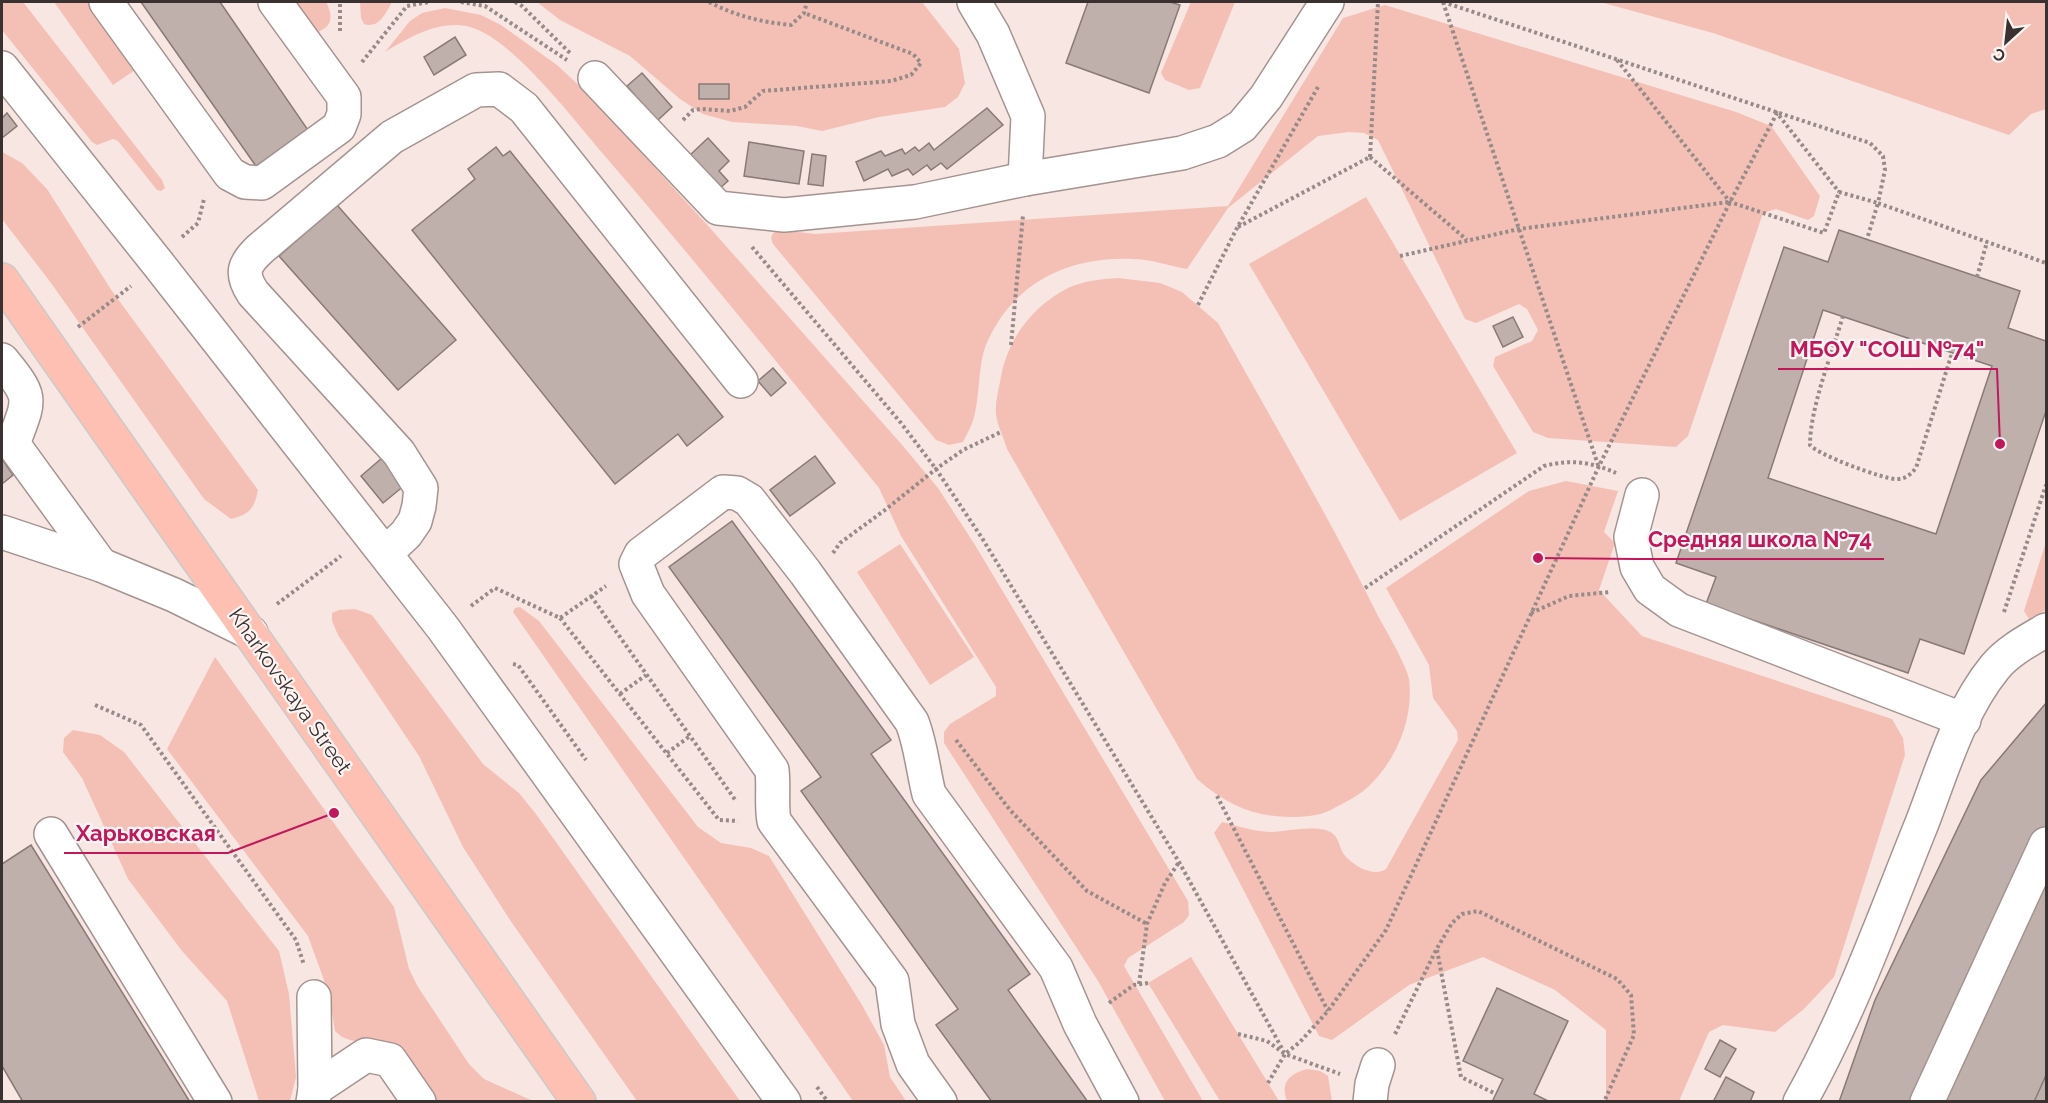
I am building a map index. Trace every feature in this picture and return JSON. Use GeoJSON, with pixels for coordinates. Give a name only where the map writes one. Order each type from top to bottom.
{"type":"FeatureCollection","features":[{"type":"Feature","properties":{"kind":"main road","name":"Kharkovskaya Street"},"geometry":{"type":"LineString","coordinates":[[2,280],[579,1101]]}},
{"type":"Feature","properties":{"kind":"street"},"geometry":{"type":"LineString","coordinates":[[106,2],[230,174],[245,182],[262,183],[339,127],[344,114],[344,97],[275,2]]}},
{"type":"Feature","properties":{"kind":"street"},"geometry":{"type":"LineString","coordinates":[[974,2],[993,34],[1028,116],[1024,179]]}},
{"type":"Feature","properties":{"kind":"street"},"geometry":{"type":"LineString","coordinates":[[596,78],[718,208],[784,215],[915,202],[1024,179],[1182,153],[1218,141],[1242,126],[1266,97],[1327,2]]}},
{"type":"Feature","properties":{"kind":"street"},"geometry":{"type":"LineString","coordinates":[[2,68],[443,628],[784,1101]]}},
{"type":"Feature","properties":{"kind":"street"},"geometry":{"type":"LineString","coordinates":[[386,553],[406,534],[414,521],[421,488],[399,453],[253,293],[244,272],[248,260],[260,249],[392,137],[476,90],[499,89],[524,108],[741,381]]}},
{"type":"Feature","properties":{"kind":"street"},"geometry":{"type":"LineString","coordinates":[[2,360],[24,391],[27,401],[7,443],[101,565]]}},
{"type":"Feature","properties":{"kind":"street"},"geometry":{"type":"LineString","coordinates":[[940,1101],[913,1064],[898,1024],[892,981],[763,821],[771,804],[774,790],[772,770],[648,594],[636,564],[641,554],[723,492],[738,493],[749,500],[805,572],[912,722],[918,738],[929,794],[1056,968],[1080,1024],[1122,1101]]}},
{"type":"Feature","properties":{"kind":"street"},"geometry":{"type":"LineString","coordinates":[[1642,495],[1631,537],[1637,567],[1650,589],[1679,610],[1964,720]]}},
{"type":"Feature","properties":{"kind":"street"},"geometry":{"type":"LineString","coordinates":[[2,532],[101,565],[174,595],[251,633]]}},
{"type":"Feature","properties":{"kind":"street"},"geometry":{"type":"LineString","coordinates":[[1800,1101],[1856,990],[1964,720],[1996,666],[2021,645],[2046,630]]}},
{"type":"Feature","properties":{"kind":"street"},"geometry":{"type":"LineString","coordinates":[[51,834],[215,1101]]}},
{"type":"Feature","properties":{"kind":"street"},"geometry":{"type":"LineString","coordinates":[[1927,1101],[2046,844]]}},
{"type":"Feature","properties":{"kind":"street"},"geometry":{"type":"LineString","coordinates":[[314,997],[314,1095]]}},
{"type":"Feature","properties":{"kind":"street"},"geometry":{"type":"LineString","coordinates":[[314,1095],[366,1055],[390,1060],[418,1101]]}},
{"type":"Feature","properties":{"kind":"street"},"geometry":{"type":"LineString","coordinates":[[1370,1101],[1378,1065]]}},
{"type":"Feature","properties":{"kind":"path"},"geometry":{"type":"LineString","coordinates":[[344,97],[356,69],[410,2]]}},
{"type":"Feature","properties":{"kind":"path"},"geometry":{"type":"LineString","coordinates":[[406,6],[429,2]]}},
{"type":"Feature","properties":{"kind":"path"},"geometry":{"type":"LineString","coordinates":[[461,2],[485,6],[596,78]]}},
{"type":"Feature","properties":{"kind":"path"},"geometry":{"type":"LineString","coordinates":[[515,2],[523,4],[596,78]]}},
{"type":"Feature","properties":{"kind":"path"},"geometry":{"type":"LineString","coordinates":[[709,2],[729,12],[761,22],[791,25],[804,13],[807,2]]}},
{"type":"Feature","properties":{"kind":"path"},"geometry":{"type":"LineString","coordinates":[[1370,157],[1378,2]]}},
{"type":"Feature","properties":{"kind":"path"},"geometry":{"type":"LineString","coordinates":[[1443,2],[1870,143],[1883,156],[1885,170],[1868,239]]}},
{"type":"Feature","properties":{"kind":"path"},"geometry":{"type":"LineString","coordinates":[[1443,2],[1599,466]]}},
{"type":"Feature","properties":{"kind":"path"},"geometry":{"type":"LineString","coordinates":[[658,143],[693,110],[730,111],[745,107],[763,91],[891,81],[911,75],[921,63],[913,54],[804,13]]}},
{"type":"Feature","properties":{"kind":"path"},"geometry":{"type":"LineString","coordinates":[[1617,59],[1730,202]]}},
{"type":"Feature","properties":{"kind":"path"},"geometry":{"type":"LineString","coordinates":[[1198,305],[1237,228],[1320,84]]}},
{"type":"Feature","properties":{"kind":"path"},"geometry":{"type":"LineString","coordinates":[[1777,113],[1839,192],[1878,203],[2046,263]]}},
{"type":"Feature","properties":{"kind":"path"},"geometry":{"type":"LineString","coordinates":[[1268,1083],[1285,1054],[1300,1042],[1328,1011],[1386,930],[1599,466],[1730,202],[1777,113]]}},
{"type":"Feature","properties":{"kind":"path"},"geometry":{"type":"LineString","coordinates":[[177,240],[198,223],[216,154]]}},
{"type":"Feature","properties":{"kind":"path"},"geometry":{"type":"LineString","coordinates":[[1237,228],[1370,157]]}},
{"type":"Feature","properties":{"kind":"path"},"geometry":{"type":"LineString","coordinates":[[1370,157],[1467,240]]}},
{"type":"Feature","properties":{"kind":"path"},"geometry":{"type":"LineString","coordinates":[[1011,345],[1023,218],[1024,179]]}},
{"type":"Feature","properties":{"kind":"path"},"geometry":{"type":"LineString","coordinates":[[1400,256],[1519,229],[1730,202],[1824,233],[1839,192]]}},
{"type":"Feature","properties":{"kind":"path"},"geometry":{"type":"LineString","coordinates":[[718,208],[901,423],[936,469],[982,538],[1179,862],[1285,1054]]}},
{"type":"Feature","properties":{"kind":"path"},"geometry":{"type":"LineString","coordinates":[[1977,277],[1987,242]]}},
{"type":"Feature","properties":{"kind":"path"},"geometry":{"type":"LineString","coordinates":[[1844,316],[1814,411],[1810,444],[1824,455],[1895,480],[1908,477],[1916,468],[1953,353]]}},
{"type":"Feature","properties":{"kind":"path"},"geometry":{"type":"LineString","coordinates":[[840,543],[963,450],[1001,432]]}},
{"type":"Feature","properties":{"kind":"path"},"geometry":{"type":"LineString","coordinates":[[1365,588],[1544,466],[1563,461],[1599,466]]}},
{"type":"Feature","properties":{"kind":"path"},"geometry":{"type":"LineString","coordinates":[[2002,620],[2046,485]]}},
{"type":"Feature","properties":{"kind":"path"},"geometry":{"type":"LineString","coordinates":[[834,552],[840,562]]}},
{"type":"Feature","properties":{"kind":"path"},"geometry":{"type":"LineString","coordinates":[[277,604],[332,563]]}},
{"type":"Feature","properties":{"kind":"path"},"geometry":{"type":"LineString","coordinates":[[560,618],[636,564]]}},
{"type":"Feature","properties":{"kind":"path"},"geometry":{"type":"LineString","coordinates":[[495,588],[560,618],[719,820],[727,822],[763,821]]}},
{"type":"Feature","properties":{"kind":"path"},"geometry":{"type":"LineString","coordinates":[[1531,613],[1569,596],[1650,589]]}},
{"type":"Feature","properties":{"kind":"path"},"geometry":{"type":"LineString","coordinates":[[591,596],[690,736],[763,821]]}},
{"type":"Feature","properties":{"kind":"path"},"geometry":{"type":"LineString","coordinates":[[620,694],[646,675]]}},
{"type":"Feature","properties":{"kind":"path"},"geometry":{"type":"LineString","coordinates":[[95,705],[141,725],[296,940],[314,997]]}},
{"type":"Feature","properties":{"kind":"path"},"geometry":{"type":"LineString","coordinates":[[667,753],[690,736]]}},
{"type":"Feature","properties":{"kind":"path"},"geometry":{"type":"LineString","coordinates":[[955,739],[1010,810],[1087,891],[1147,924]]}},
{"type":"Feature","properties":{"kind":"path"},"geometry":{"type":"LineString","coordinates":[[1217,796],[1328,1011]]}},
{"type":"Feature","properties":{"kind":"path"},"geometry":{"type":"LineString","coordinates":[[1148,983],[1136,985],[1147,924],[1165,883],[1179,862]]}},
{"type":"Feature","properties":{"kind":"path"},"geometry":{"type":"LineString","coordinates":[[1238,1034],[1267,1041],[1285,1054],[1348,1076],[1378,1065],[1452,923],[1462,914],[1478,911],[1617,979],[1631,995],[1634,1035],[1604,1101]]}},
{"type":"Feature","properties":{"kind":"path"},"geometry":{"type":"LineString","coordinates":[[1437,950],[1461,1077],[1496,1094]]}},
{"type":"Feature","properties":{"kind":"shaded area"},"geometry":{"type":"Polygon","coordinates":[[[2,2],[23,2],[162,180],[165,188],[161,191],[157,190],[118,141],[113,139],[97,145],[92,142],[2,30],[2,2]]]}},
{"type":"Feature","properties":{"kind":"shaded area"},"geometry":{"type":"Polygon","coordinates":[[[54,2],[87,2],[135,70],[113,85],[54,2]]]}},
{"type":"Feature","properties":{"kind":"shaded area"},"geometry":{"type":"Polygon","coordinates":[[[293,2],[326,2],[330,11],[329,24],[317,32],[293,2]]]}},
{"type":"Feature","properties":{"kind":"shaded area"},"geometry":{"type":"Polygon","coordinates":[[[360,2],[392,2],[378,22],[369,25],[364,24],[361,18],[360,2]]]}},
{"type":"Feature","properties":{"kind":"shaded area"},"geometry":{"type":"Polygon","coordinates":[[[537,2],[922,2],[959,49],[965,83],[958,97],[945,107],[879,117],[822,131],[797,126],[732,122],[703,114],[680,99],[630,56],[560,20],[537,2]]]}},
{"type":"Feature","properties":{"kind":"shaded area"},"geometry":{"type":"Polygon","coordinates":[[[1191,2],[1235,2],[1200,88],[1189,90],[1165,80],[1161,73],[1191,2]]]}},
{"type":"Feature","properties":{"kind":"shaded area"},"geometry":{"type":"Polygon","coordinates":[[[1600,2],[2046,2],[2046,109],[2031,114],[2009,135],[1713,33],[1600,2]]]}},
{"type":"Feature","properties":{"kind":"shaded area"},"geometry":{"type":"Polygon","coordinates":[[[1385,5],[1736,112],[1771,126],[1820,196],[1814,216],[1808,220],[1776,209],[1763,213],[1688,436],[1676,447],[1548,438],[1533,432],[1493,366],[1495,357],[1532,341],[1538,330],[1527,309],[1519,304],[1476,323],[1465,319],[1378,140],[1364,133],[1349,132],[1318,136],[1228,208],[1187,269],[1133,259],[1086,262],[1045,278],[1027,290],[997,323],[986,345],[972,423],[963,442],[949,445],[936,440],[773,244],[771,238],[773,233],[781,230],[815,234],[1228,206],[1343,18],[1385,5]]]}},
{"type":"Feature","properties":{"kind":"shaded area"},"geometry":{"type":"Polygon","coordinates":[[[445,8],[481,15],[501,25],[557,65],[584,90],[710,228],[938,488],[975,545],[1188,901],[1189,915],[1184,922],[1128,958],[1124,966],[1203,1101],[1165,1101],[1098,981],[944,743],[944,732],[950,724],[996,696],[996,687],[901,536],[879,488],[708,279],[542,82],[523,63],[487,34],[459,25],[437,27],[415,35],[385,52],[410,21],[422,13],[445,8]]]}},
{"type":"Feature","properties":{"kind":"shaded area"},"geometry":{"type":"Polygon","coordinates":[[[2,152],[22,163],[47,189],[112,291],[258,490],[255,502],[247,513],[231,519],[204,499],[51,283],[2,219],[2,152]]]}},
{"type":"Feature","properties":{"kind":"shaded area"},"geometry":{"type":"Polygon","coordinates":[[[1366,197],[1517,453],[1400,521],[1249,264],[1366,197]]]}},
{"type":"Feature","properties":{"kind":"shaded area"},"geometry":{"type":"Polygon","coordinates":[[[1118,278],[1160,283],[1182,292],[1218,323],[1339,540],[1407,673],[1409,708],[1395,751],[1379,775],[1365,790],[1326,812],[1311,816],[1291,817],[1252,812],[1229,802],[1197,779],[1007,449],[997,418],[996,402],[1003,367],[1014,339],[1032,315],[1068,288],[1092,281],[1118,278]]]}},
{"type":"Feature","properties":{"kind":"shaded area"},"geometry":{"type":"Polygon","coordinates":[[[1566,481],[1618,491],[1604,532],[1615,543],[1599,590],[1642,636],[1892,719],[1903,738],[1905,755],[1834,977],[1804,1009],[1775,1032],[1723,1025],[1709,1032],[1679,1101],[1606,1101],[1606,1030],[1555,990],[1483,957],[1409,985],[1332,1040],[1319,1036],[1214,833],[1222,822],[1266,832],[1312,828],[1327,830],[1338,840],[1347,858],[1357,866],[1375,872],[1386,869],[1458,740],[1457,731],[1433,698],[1429,665],[1386,588],[1529,491],[1566,481]]]}},
{"type":"Feature","properties":{"kind":"shaded area"},"geometry":{"type":"Polygon","coordinates":[[[2046,542],[2046,610],[2029,619],[2024,611],[2046,542]]]}},
{"type":"Feature","properties":{"kind":"shaded area"},"geometry":{"type":"Polygon","coordinates":[[[900,544],[974,657],[930,685],[857,572],[900,544]]]}},
{"type":"Feature","properties":{"kind":"shaded area"},"geometry":{"type":"Polygon","coordinates":[[[520,607],[539,621],[698,827],[721,843],[751,848],[769,856],[862,1005],[884,1045],[890,1077],[906,1101],[853,1101],[513,612],[515,608],[520,607]]]}},
{"type":"Feature","properties":{"kind":"shaded area"},"geometry":{"type":"Polygon","coordinates":[[[355,609],[372,615],[483,764],[519,793],[536,814],[740,1101],[637,1101],[512,923],[463,847],[419,756],[338,635],[332,621],[332,613],[355,609]]]}},
{"type":"Feature","properties":{"kind":"shaded area"},"geometry":{"type":"Polygon","coordinates":[[[215,657],[394,907],[409,969],[418,987],[469,1064],[484,1079],[533,1101],[431,1101],[389,1048],[350,1040],[335,1031],[329,994],[308,936],[167,749],[215,657]]]}},
{"type":"Feature","properties":{"kind":"shaded area"},"geometry":{"type":"Polygon","coordinates":[[[73,730],[100,735],[124,752],[279,951],[289,994],[296,1077],[290,1101],[259,1101],[227,1001],[182,951],[128,879],[82,778],[63,752],[64,738],[73,730]]]}},
{"type":"Feature","properties":{"kind":"shaded area"},"geometry":{"type":"Polygon","coordinates":[[[1191,957],[1279,1101],[1220,1101],[1148,983],[1191,957]]]}},
{"type":"Feature","properties":{"kind":"shaded area"},"geometry":{"type":"Polygon","coordinates":[[[1307,1069],[1320,1071],[1328,1076],[1332,1101],[1287,1101],[1285,1089],[1288,1080],[1307,1069]]]}},
{"type":"Feature","properties":{"kind":"building"},"geometry":{"type":"Polygon","coordinates":[[[141,2],[220,2],[310,133],[258,169],[141,2]]]}},
{"type":"Feature","properties":{"kind":"building"},"geometry":{"type":"Polygon","coordinates":[[[1088,2],[1170,2],[1180,5],[1149,93],[1066,63],[1088,2]]]}},
{"type":"Feature","properties":{"kind":"building"},"geometry":{"type":"Polygon","coordinates":[[[455,37],[466,55],[434,75],[424,57],[455,37]]]}},
{"type":"Feature","properties":{"kind":"building"},"geometry":{"type":"Polygon","coordinates":[[[642,73],[672,107],[657,121],[627,86],[642,73]]]}},
{"type":"Feature","properties":{"kind":"building"},"geometry":{"type":"Polygon","coordinates":[[[699,84],[729,84],[729,99],[699,99],[699,84]]]}},
{"type":"Feature","properties":{"kind":"building"},"geometry":{"type":"Polygon","coordinates":[[[987,108],[1003,125],[947,169],[941,163],[931,170],[927,165],[913,175],[908,169],[892,176],[888,169],[864,181],[856,162],[881,151],[885,156],[902,149],[905,154],[915,147],[919,151],[929,143],[934,150],[987,108]]]}},
{"type":"Feature","properties":{"kind":"building"},"geometry":{"type":"Polygon","coordinates":[[[7,113],[17,126],[2,138],[2,118],[7,113]]]}},
{"type":"Feature","properties":{"kind":"building"},"geometry":{"type":"Polygon","coordinates":[[[708,138],[729,161],[719,171],[728,181],[719,189],[689,156],[708,138]]]}},
{"type":"Feature","properties":{"kind":"building"},"geometry":{"type":"Polygon","coordinates":[[[749,142],[804,151],[799,184],[744,176],[749,142]]]}},
{"type":"Feature","properties":{"kind":"building"},"geometry":{"type":"Polygon","coordinates":[[[496,147],[503,156],[510,151],[723,417],[687,446],[678,434],[615,484],[412,230],[475,179],[468,169],[496,147]]]}},
{"type":"Feature","properties":{"kind":"building"},"geometry":{"type":"Polygon","coordinates":[[[812,154],[826,156],[823,186],[808,184],[812,154]]]}},
{"type":"Feature","properties":{"kind":"building"},"geometry":{"type":"Polygon","coordinates":[[[337,205],[456,340],[398,390],[279,256],[337,205]]]}},
{"type":"Feature","properties":{"kind":"building"},"geometry":{"type":"Polygon","coordinates":[[[1839,230],[2020,291],[2008,328],[2046,341],[2046,411],[1964,654],[1920,639],[1908,673],[1706,604],[1716,577],[1676,563],[1784,247],[1828,262],[1839,230]],[[1823,310],[1768,478],[1936,534],[1992,366],[1823,310]]]}},
{"type":"Feature","properties":{"kind":"building"},"geometry":{"type":"Polygon","coordinates":[[[1513,317],[1523,337],[1503,347],[1493,326],[1513,317]]]}},
{"type":"Feature","properties":{"kind":"building"},"geometry":{"type":"Polygon","coordinates":[[[773,368],[786,383],[771,396],[758,381],[773,368]]]}},
{"type":"Feature","properties":{"kind":"building"},"geometry":{"type":"Polygon","coordinates":[[[815,456],[835,483],[790,516],[770,490],[815,456]]]}},
{"type":"Feature","properties":{"kind":"building"},"geometry":{"type":"Polygon","coordinates":[[[382,458],[405,485],[383,503],[361,476],[382,458]]]}},
{"type":"Feature","properties":{"kind":"building"},"geometry":{"type":"Polygon","coordinates":[[[2,459],[13,475],[2,484],[2,459]]]}},
{"type":"Feature","properties":{"kind":"building"},"geometry":{"type":"Polygon","coordinates":[[[732,521],[891,740],[871,754],[1030,974],[1008,990],[1088,1102],[992,1102],[936,1025],[958,1009],[801,791],[821,777],[669,567],[732,521]]]}},
{"type":"Feature","properties":{"kind":"building"},"geometry":{"type":"Polygon","coordinates":[[[2046,703],[2046,1102],[1839,1102],[1875,1000],[1981,780],[2046,703]]]}},
{"type":"Feature","properties":{"kind":"building"},"geometry":{"type":"Polygon","coordinates":[[[31,845],[190,1102],[23,1102],[2,1066],[2,864],[31,845]]]}},
{"type":"Feature","properties":{"kind":"building"},"geometry":{"type":"Polygon","coordinates":[[[2046,877],[2046,1075],[2034,1102],[1941,1102],[2046,877]]]}},
{"type":"Feature","properties":{"kind":"building"},"geometry":{"type":"Polygon","coordinates":[[[1497,988],[1568,1021],[1534,1094],[1550,1102],[1492,1102],[1503,1079],[1463,1061],[1497,988]]]}},
{"type":"Feature","properties":{"kind":"building"},"geometry":{"type":"Polygon","coordinates":[[[1720,1040],[1736,1049],[1720,1077],[1705,1069],[1720,1040]]]}},
{"type":"Feature","properties":{"kind":"building"},"geometry":{"type":"Polygon","coordinates":[[[1726,1077],[1754,1092],[1750,1102],[1713,1102],[1726,1077]]]}},
{"type":"Feature","properties":{"kind":"place","name":"МБОУ \"СОШ №74\""},"geometry":{"type":"Point","coordinates":[2000,444]}},
{"type":"Feature","properties":{"kind":"place","name":"Средняя школа №74"},"geometry":{"type":"Point","coordinates":[1538,558]}},
{"type":"Feature","properties":{"kind":"place","name":"Харьковская"},"geometry":{"type":"Point","coordinates":[334,813]}}]}
